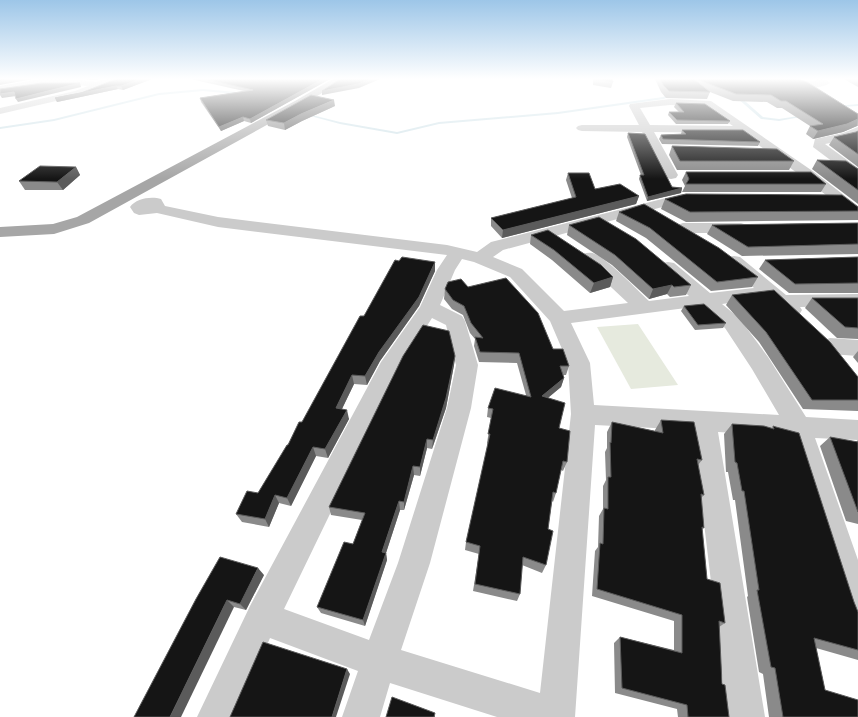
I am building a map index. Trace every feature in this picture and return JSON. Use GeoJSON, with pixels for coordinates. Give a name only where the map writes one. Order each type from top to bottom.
{"type":"FeatureCollection","features":[{"type":"Feature","properties":{"kind":"main road"},"geometry":{"type":"LineString","coordinates":[[0,232],[54,229],[83,220],[123,200],[281,112]]}},
{"type":"Feature","properties":{"kind":"street"},"geometry":{"type":"LineString","coordinates":[[637,112],[671,174],[682,198]]}},
{"type":"Feature","properties":{"kind":"street"},"geometry":{"type":"LineString","coordinates":[[721,112],[840,199],[855,222]]}},
{"type":"Feature","properties":{"kind":"street"},"geometry":{"type":"LineString","coordinates":[[582,128],[747,130]]}},
{"type":"Feature","properties":{"kind":"street"},"geometry":{"type":"LineString","coordinates":[[858,130],[847,136],[819,142],[819,146],[858,174]]}},
{"type":"Feature","properties":{"kind":"street"},"geometry":{"type":"LineString","coordinates":[[847,136],[858,143]]}},
{"type":"Feature","properties":{"kind":"street"},"geometry":{"type":"LineString","coordinates":[[657,149],[673,150]]}},
{"type":"Feature","properties":{"kind":"street"},"geometry":{"type":"LineString","coordinates":[[753,152],[777,152]]}},
{"type":"Feature","properties":{"kind":"street"},"geometry":{"type":"LineString","coordinates":[[671,174],[686,175]]}},
{"type":"Feature","properties":{"kind":"street"},"geometry":{"type":"LineString","coordinates":[[786,175],[809,175]]}},
{"type":"Feature","properties":{"kind":"street"},"geometry":{"type":"LineString","coordinates":[[216,717],[262,618],[392,362],[428,308],[446,270],[469,255],[497,246],[682,198],[705,198]]}},
{"type":"Feature","properties":{"kind":"street"},"geometry":{"type":"LineString","coordinates":[[817,199],[840,199]]}},
{"type":"Feature","properties":{"kind":"street"},"geometry":{"type":"LineString","coordinates":[[123,200],[148,206],[171,214],[218,222],[469,255],[516,273],[559,318],[579,363],[583,414],[556,717],[379,661],[262,618]]}},
{"type":"Feature","properties":{"kind":"street"},"geometry":{"type":"LineString","coordinates":[[643,207],[683,228],[738,263],[804,321]]}},
{"type":"Feature","properties":{"kind":"street"},"geometry":{"type":"LineString","coordinates":[[599,220],[626,236]]}},
{"type":"Feature","properties":{"kind":"street"},"geometry":{"type":"LineString","coordinates":[[683,228],[755,228]]}},
{"type":"Feature","properties":{"kind":"street"},"geometry":{"type":"LineString","coordinates":[[550,233],[605,270],[645,308]]}},
{"type":"Feature","properties":{"kind":"street"},"geometry":{"type":"LineString","coordinates":[[652,254],[708,300],[736,329],[760,363],[800,427],[858,608]]}},
{"type":"Feature","properties":{"kind":"street"},"geometry":{"type":"LineString","coordinates":[[738,263],[760,263]]}},
{"type":"Feature","properties":{"kind":"street"},"geometry":{"type":"LineString","coordinates":[[559,318],[708,300],[777,296],[858,300]]}},
{"type":"Feature","properties":{"kind":"street"},"geometry":{"type":"LineString","coordinates":[[361,717],[379,661],[414,563],[460,408],[466,365],[455,321],[428,308]]}},
{"type":"Feature","properties":{"kind":"street"},"geometry":{"type":"LineString","coordinates":[[844,364],[825,341],[858,348]]}},
{"type":"Feature","properties":{"kind":"street"},"geometry":{"type":"LineString","coordinates":[[583,414],[858,430]]}},
{"type":"Feature","properties":{"kind":"street"},"geometry":{"type":"LineString","coordinates":[[704,421],[746,717]]}},
{"type":"Feature","properties":{"kind":"shaded area"},"geometry":{"type":"Polygon","coordinates":[[[638,324],[678,385],[631,389],[597,327],[638,324]]]}},
{"type":"Feature","properties":{"kind":"building"},"geometry":{"type":"Polygon","coordinates":[[[209,112],[262,112],[250,119],[243,117],[219,127],[209,112]]]}},
{"type":"Feature","properties":{"kind":"building"},"geometry":{"type":"Polygon","coordinates":[[[280,112],[305,112],[284,123],[266,120],[280,112]]]}},
{"type":"Feature","properties":{"kind":"building"},"geometry":{"type":"Polygon","coordinates":[[[669,112],[717,112],[730,121],[677,120],[669,112]]]}},
{"type":"Feature","properties":{"kind":"building"},"geometry":{"type":"Polygon","coordinates":[[[804,112],[856,112],[858,114],[858,119],[847,124],[818,131],[810,126],[823,124],[804,112]]]}},
{"type":"Feature","properties":{"kind":"building"},"geometry":{"type":"Polygon","coordinates":[[[682,130],[743,130],[760,142],[663,139],[661,135],[686,134],[682,130]]]}},
{"type":"Feature","properties":{"kind":"building"},"geometry":{"type":"Polygon","coordinates":[[[858,131],[858,154],[834,137],[856,132],[858,131]]]}},
{"type":"Feature","properties":{"kind":"building"},"geometry":{"type":"Polygon","coordinates":[[[628,133],[645,134],[672,187],[682,188],[648,197],[640,175],[644,175],[628,133]]]}},
{"type":"Feature","properties":{"kind":"building"},"geometry":{"type":"Polygon","coordinates":[[[672,146],[777,149],[794,161],[680,161],[672,146]]]}},
{"type":"Feature","properties":{"kind":"building"},"geometry":{"type":"Polygon","coordinates":[[[817,160],[846,161],[858,169],[858,190],[817,160]]]}},
{"type":"Feature","properties":{"kind":"building"},"geometry":{"type":"Polygon","coordinates":[[[40,166],[76,167],[57,182],[19,181],[40,166]]]}},
{"type":"Feature","properties":{"kind":"building"},"geometry":{"type":"Polygon","coordinates":[[[686,172],[811,172],[826,184],[686,184],[689,179],[686,172]]]}},
{"type":"Feature","properties":{"kind":"building"},"geometry":{"type":"Polygon","coordinates":[[[568,173],[589,173],[595,189],[620,184],[639,196],[503,230],[491,218],[576,197],[568,173]]]}},
{"type":"Feature","properties":{"kind":"building"},"geometry":{"type":"Polygon","coordinates":[[[686,194],[842,195],[858,207],[858,211],[690,212],[665,199],[686,194]]]}},
{"type":"Feature","properties":{"kind":"building"},"geometry":{"type":"Polygon","coordinates":[[[644,204],[719,248],[758,277],[717,282],[650,228],[619,212],[644,204]]]}},
{"type":"Feature","properties":{"kind":"building"},"geometry":{"type":"Polygon","coordinates":[[[599,217],[636,239],[691,285],[674,287],[672,285],[653,289],[615,255],[569,225],[599,217]]]}},
{"type":"Feature","properties":{"kind":"building"},"geometry":{"type":"Polygon","coordinates":[[[858,223],[858,244],[748,247],[712,225],[858,223]]]}},
{"type":"Feature","properties":{"kind":"building"},"geometry":{"type":"Polygon","coordinates":[[[548,230],[601,265],[613,277],[594,283],[554,250],[531,235],[548,230]]]}},
{"type":"Feature","properties":{"kind":"building"},"geometry":{"type":"Polygon","coordinates":[[[402,257],[435,262],[419,297],[379,352],[365,376],[352,375],[336,408],[347,410],[325,449],[313,447],[287,498],[275,495],[265,519],[236,514],[247,491],[258,493],[288,445],[299,422],[302,422],[360,316],[364,316],[395,260],[399,261],[402,257]]]}},
{"type":"Feature","properties":{"kind":"building"},"geometry":{"type":"Polygon","coordinates":[[[858,257],[858,283],[795,284],[765,260],[858,257]]]}},
{"type":"Feature","properties":{"kind":"building"},"geometry":{"type":"Polygon","coordinates":[[[506,278],[538,313],[553,349],[563,349],[569,366],[560,366],[564,378],[542,396],[565,403],[559,428],[570,431],[567,462],[563,461],[556,493],[553,492],[548,529],[553,531],[546,565],[523,557],[520,594],[475,584],[480,546],[466,542],[490,434],[488,434],[493,409],[488,408],[495,388],[531,397],[519,353],[480,352],[475,337],[483,338],[471,323],[464,306],[453,300],[445,289],[448,282],[461,279],[468,287],[506,278]]]}},
{"type":"Feature","properties":{"kind":"building"},"geometry":{"type":"Polygon","coordinates":[[[774,290],[830,342],[858,377],[858,400],[812,400],[766,332],[732,295],[774,290]]]}},
{"type":"Feature","properties":{"kind":"building"},"geometry":{"type":"Polygon","coordinates":[[[812,298],[858,298],[858,328],[845,327],[812,298]]]}},
{"type":"Feature","properties":{"kind":"building"},"geometry":{"type":"Polygon","coordinates":[[[704,304],[726,323],[698,325],[684,306],[704,304]]]}},
{"type":"Feature","properties":{"kind":"building"},"geometry":{"type":"Polygon","coordinates":[[[423,325],[449,331],[455,356],[446,398],[433,440],[427,439],[420,467],[413,466],[404,502],[399,501],[382,552],[386,553],[363,620],[317,607],[344,542],[353,544],[365,513],[329,507],[403,356],[423,325]]]}},
{"type":"Feature","properties":{"kind":"building"},"geometry":{"type":"Polygon","coordinates":[[[661,420],[694,422],[702,460],[697,459],[704,495],[701,494],[704,528],[702,527],[707,579],[720,583],[725,623],[719,621],[722,684],[725,685],[729,717],[688,717],[687,705],[622,688],[620,637],[682,653],[682,615],[597,589],[600,543],[603,544],[604,508],[608,509],[608,477],[611,477],[610,442],[611,443],[612,422],[663,433],[661,420]]]}},
{"type":"Feature","properties":{"kind":"building"},"geometry":{"type":"Polygon","coordinates":[[[732,424],[764,426],[774,429],[773,426],[799,433],[858,612],[858,650],[814,638],[825,690],[858,700],[858,717],[783,717],[775,668],[771,667],[757,590],[759,590],[744,491],[742,491],[737,463],[735,462],[732,424]]]}},
{"type":"Feature","properties":{"kind":"building"},"geometry":{"type":"Polygon","coordinates":[[[830,437],[858,442],[858,512],[830,437]]]}},
{"type":"Feature","properties":{"kind":"building"},"geometry":{"type":"Polygon","coordinates":[[[220,557],[258,568],[240,604],[227,600],[170,717],[134,717],[196,599],[220,557]]]}},
{"type":"Feature","properties":{"kind":"building"},"geometry":{"type":"Polygon","coordinates":[[[263,642],[347,669],[332,717],[230,717],[263,642]]]}},
{"type":"Feature","properties":{"kind":"building"},"geometry":{"type":"Polygon","coordinates":[[[392,697],[435,713],[434,717],[386,717],[392,697]]]}},
{"type":"Feature","properties":{"kind":"waterway"},"geometry":{"type":"LineString","coordinates":[[0,128],[54,120],[84,112]]}},
{"type":"Feature","properties":{"kind":"waterway"},"geometry":{"type":"LineString","coordinates":[[304,114],[340,123],[397,133],[439,123],[562,112]]}},
{"type":"Feature","properties":{"kind":"waterway"},"geometry":{"type":"LineString","coordinates":[[756,112],[762,118],[779,120],[805,116]]}}]}
